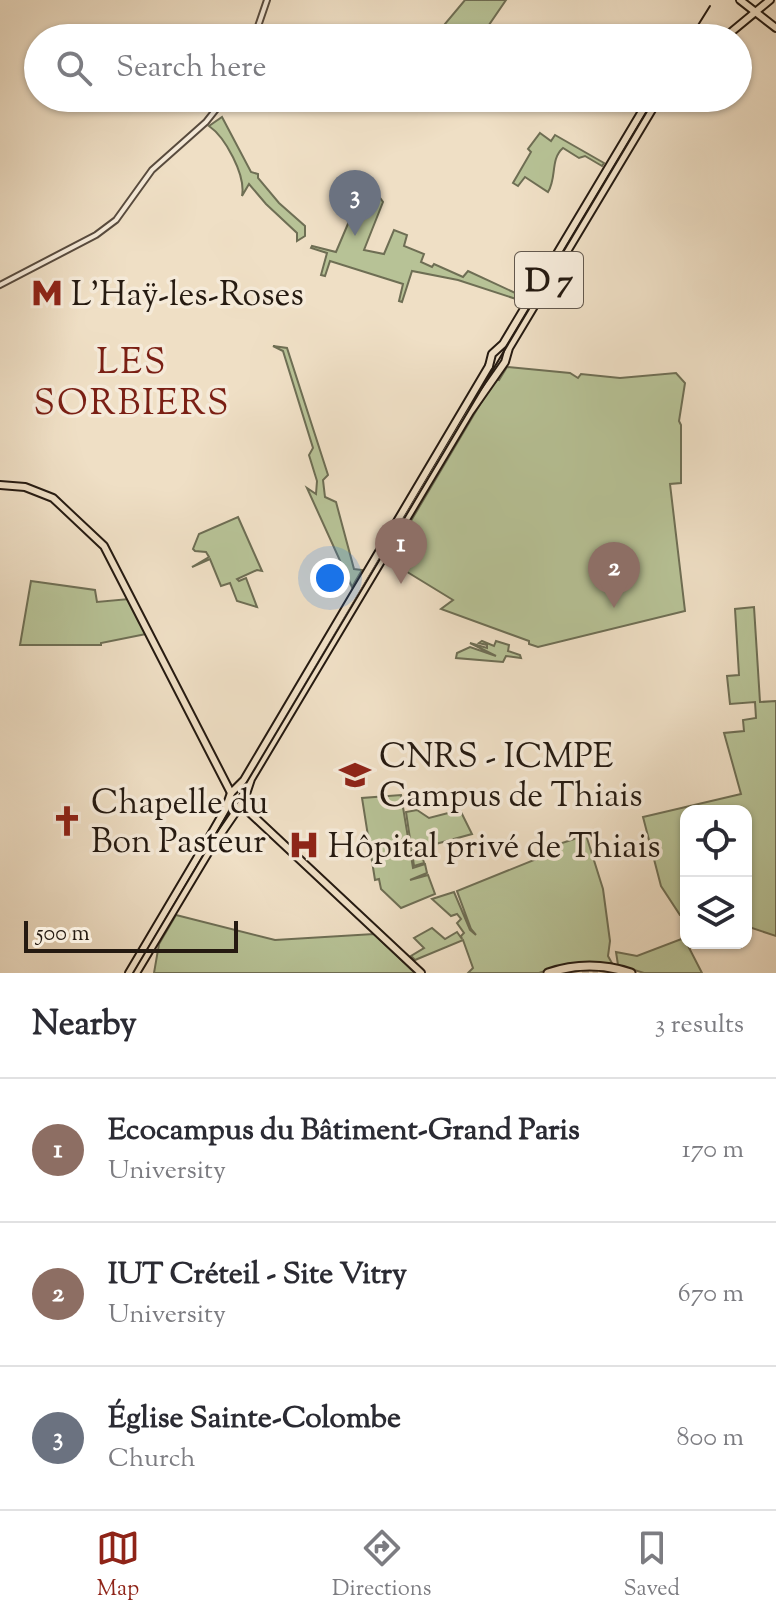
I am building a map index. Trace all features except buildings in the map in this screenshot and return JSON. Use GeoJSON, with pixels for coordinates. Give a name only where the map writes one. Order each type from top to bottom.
{"type":"FeatureCollection","features":[{"type":"Feature","properties":{"kind":"highway"},"geometry":{"type":"LineString","coordinates":[[548,973],[596,966],[631,973]]}},
{"type":"Feature","properties":{"kind":"main road"},"geometry":{"type":"LineString","coordinates":[[740,0],[776,26]]}},
{"type":"Feature","properties":{"kind":"main road"},"geometry":{"type":"LineString","coordinates":[[744,24],[773,0]]}},
{"type":"Feature","properties":{"kind":"main road","name":"D 7"},"geometry":{"type":"LineString","coordinates":[[129,973],[489,366],[490,357],[503,344],[647,112]]}},
{"type":"Feature","properties":{"kind":"main road","name":"D 7"},"geometry":{"type":"LineString","coordinates":[[136,973],[242,802],[506,357],[647,112]]}},
{"type":"Feature","properties":{"kind":"main road","name":"D 7"},"geometry":{"type":"LineString","coordinates":[[497,349],[504,351],[506,357]]}},
{"type":"Feature","properties":{"kind":"main road"},"geometry":{"type":"LineString","coordinates":[[489,366],[497,370]]}},
{"type":"Feature","properties":{"kind":"main road"},"geometry":{"type":"LineString","coordinates":[[0,485],[21,486],[58,502],[104,546],[225,777],[242,802],[421,973]]}},
{"type":"Feature","properties":{"kind":"main road"},"geometry":{"type":"LineString","coordinates":[[322,647],[332,647]]}},
{"type":"Feature","properties":{"kind":"main road"},"geometry":{"type":"LineString","coordinates":[[228,803],[231,807],[242,802]]}},
{"type":"Feature","properties":{"kind":"street"},"geometry":{"type":"LineString","coordinates":[[259,24],[267,0]]}},
{"type":"Feature","properties":{"kind":"street"},"geometry":{"type":"LineString","coordinates":[[0,285],[119,217],[151,172],[214,112]]}},
{"type":"Feature","properties":{"kind":"green space"},"geometry":{"type":"Polygon","coordinates":[[[465,0],[506,0],[490,24],[445,24],[465,0]]]}},
{"type":"Feature","properties":{"kind":"green space"},"geometry":{"type":"Polygon","coordinates":[[[222,117],[251,172],[258,174],[279,203],[305,226],[305,236],[297,241],[297,233],[249,184],[242,196],[241,178],[233,157],[209,126],[222,117]]]}},
{"type":"Feature","properties":{"kind":"green space"},"geometry":{"type":"Polygon","coordinates":[[[540,133],[551,141],[555,135],[604,163],[602,166],[585,156],[579,158],[563,148],[556,158],[548,192],[525,177],[518,186],[513,183],[531,152],[528,149],[540,133]]]}},
{"type":"Feature","properties":{"kind":"green space"},"geometry":{"type":"Polygon","coordinates":[[[378,195],[383,202],[364,250],[384,254],[394,230],[407,235],[404,246],[424,254],[421,262],[432,267],[434,264],[463,277],[468,271],[524,297],[522,301],[458,280],[412,271],[402,302],[399,301],[403,284],[330,261],[325,276],[321,275],[327,253],[312,246],[336,252],[353,212],[378,195]]]}},
{"type":"Feature","properties":{"kind":"green space"},"geometry":{"type":"Polygon","coordinates":[[[273,346],[287,348],[328,475],[323,480],[325,497],[336,502],[354,569],[362,570],[352,587],[307,488],[316,494],[317,481],[309,455],[313,448],[283,351],[273,346]]]}},
{"type":"Feature","properties":{"kind":"green space"},"geometry":{"type":"Polygon","coordinates":[[[507,367],[570,373],[578,378],[581,374],[620,378],[676,373],[685,383],[679,421],[681,483],[670,484],[685,611],[538,647],[441,609],[453,600],[389,558],[495,379],[499,380],[507,367]]]}},
{"type":"Feature","properties":{"kind":"green space"},"geometry":{"type":"Polygon","coordinates":[[[238,517],[262,571],[257,570],[237,579],[246,578],[257,607],[237,601],[230,583],[221,586],[210,559],[192,567],[209,557],[206,552],[193,549],[199,534],[238,517]]]}},
{"type":"Feature","properties":{"kind":"green space"},"geometry":{"type":"Polygon","coordinates":[[[31,581],[95,590],[97,602],[129,599],[146,634],[101,645],[20,645],[31,581]]]}},
{"type":"Feature","properties":{"kind":"green space"},"geometry":{"type":"Polygon","coordinates":[[[754,607],[760,702],[776,701],[776,936],[752,928],[752,805],[694,805],[741,794],[724,733],[744,731],[743,720],[756,718],[755,702],[730,704],[727,676],[739,675],[735,609],[754,607]]]}},
{"type":"Feature","properties":{"kind":"green space"},"geometry":{"type":"Polygon","coordinates":[[[482,641],[494,646],[496,641],[509,645],[508,651],[521,658],[506,656],[503,662],[456,658],[457,653],[470,647],[496,656],[470,643],[487,648],[487,645],[479,643],[482,641]]]}},
{"type":"Feature","properties":{"kind":"green space"},"geometry":{"type":"Polygon","coordinates":[[[401,795],[413,868],[425,864],[427,873],[410,880],[428,875],[435,894],[401,908],[381,889],[379,879],[375,880],[362,798],[401,795]]]}},
{"type":"Feature","properties":{"kind":"green space"},"geometry":{"type":"Polygon","coordinates":[[[680,808],[680,915],[661,886],[643,817],[680,808]]]}},
{"type":"Feature","properties":{"kind":"green space"},"geometry":{"type":"Polygon","coordinates":[[[417,810],[429,818],[460,810],[472,834],[421,848],[424,863],[414,866],[406,812],[417,810]]]}},
{"type":"Feature","properties":{"kind":"green space"},"geometry":{"type":"Polygon","coordinates":[[[586,835],[603,889],[610,941],[608,956],[613,965],[556,967],[539,973],[468,973],[473,968],[463,940],[415,960],[411,956],[424,948],[414,938],[432,928],[445,939],[457,932],[462,939],[464,933],[457,923],[461,919],[457,914],[451,916],[432,899],[454,892],[470,930],[476,935],[457,891],[544,856],[541,850],[586,835]]]}},
{"type":"Feature","properties":{"kind":"green space"},"geometry":{"type":"Polygon","coordinates":[[[176,915],[275,940],[374,934],[415,973],[154,973],[159,944],[176,915]]]}},
{"type":"Feature","properties":{"kind":"green space"},"geometry":{"type":"Polygon","coordinates":[[[680,940],[680,949],[690,949],[702,973],[644,973],[618,965],[616,952],[637,956],[680,940]]]}},
{"type":"Feature","properties":{"kind":"tunnel"},"geometry":{"type":"LineString","coordinates":[[582,973],[598,973]]}},
{"type":"Feature","properties":{"kind":"tram line"},"geometry":{"type":"LineString","coordinates":[[699,24],[710,6]]}},
{"type":"Feature","properties":{"kind":"tram line"},"geometry":{"type":"LineString","coordinates":[[133,973],[647,112]]}},
{"type":"Feature","properties":{"kind":"place","name":"Église Sainte-Colombe"},"geometry":{"type":"Point","coordinates":[355,236]}},
{"type":"Feature","properties":{"kind":"place","name":"L'Haÿ-les-Roses"},"geometry":{"type":"Point","coordinates":[47,293]}},
{"type":"Feature","properties":{"kind":"place","name":"Ecocampus du Bâtiment-Grand Paris"},"geometry":{"type":"Point","coordinates":[401,584]}},
{"type":"Feature","properties":{"kind":"place","name":"IUT Créteil - Site Vitry"},"geometry":{"type":"Point","coordinates":[614,608]}},
{"type":"Feature","properties":{"kind":"place","name":"CNRS - ICMPE Campus de Thiais"},"geometry":{"type":"Point","coordinates":[355,775]}},
{"type":"Feature","properties":{"kind":"place","name":"Chapelle du Bon Pasteur"},"geometry":{"type":"Point","coordinates":[67,821]}},
{"type":"Feature","properties":{"kind":"place","name":"Hôpital privé de Thiais"},"geometry":{"type":"Point","coordinates":[304,845]}},
{"type":"Feature","properties":{"kind":"district","name":"LES SORBIERS"},"geometry":{"type":"Point","coordinates":[132,380]}}]}
